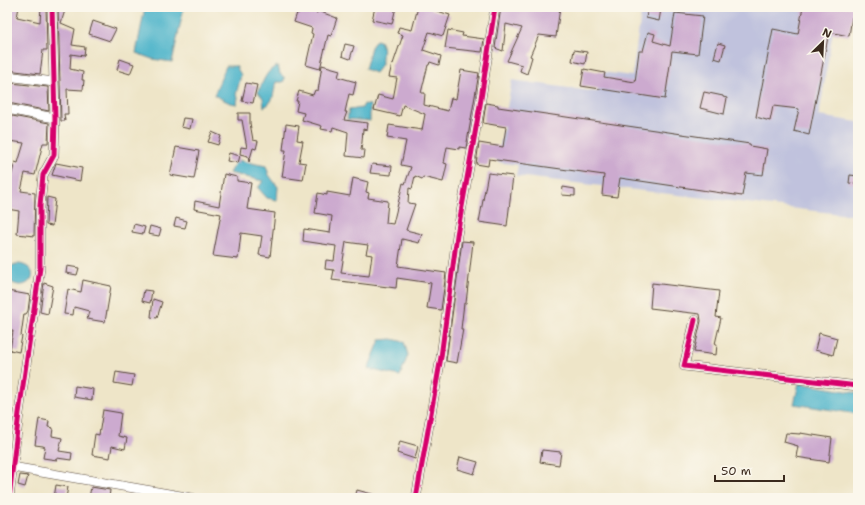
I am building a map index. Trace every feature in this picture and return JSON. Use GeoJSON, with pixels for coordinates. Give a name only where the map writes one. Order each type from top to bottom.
{"type":"FeatureCollection","features":[{"type":"Feature","properties":{"kind":"street"},"geometry":{"type":"LineString","coordinates":[[9,498],[18,413],[40,268],[40,206],[43,175],[54,155],[55,118],[52,7]]}},
{"type":"Feature","properties":{"kind":"street"},"geometry":{"type":"LineString","coordinates":[[416,498],[441,357],[457,235],[480,105],[495,7]]}},
{"type":"Feature","properties":{"kind":"street"},"geometry":{"type":"LineString","coordinates":[[7,76],[54,82]]}},
{"type":"Feature","properties":{"kind":"street"},"geometry":{"type":"LineString","coordinates":[[7,109],[55,118]]}},
{"type":"Feature","properties":{"kind":"street"},"geometry":{"type":"LineString","coordinates":[[695,320],[684,366],[858,386]]}},
{"type":"Feature","properties":{"kind":"street"},"geometry":{"type":"LineString","coordinates":[[12,467],[192,498]]}},
{"type":"Feature","properties":{"kind":"shaded area"},"geometry":{"type":"Polygon","coordinates":[[[642,7],[810,7],[836,12],[819,116],[858,122],[858,216],[516,176],[518,165],[497,162],[512,80],[597,92],[602,72],[632,76],[642,7]],[[803,9],[798,31],[817,35],[803,110],[814,112],[832,15],[803,9]],[[774,29],[759,103],[779,107],[794,33],[774,29]],[[797,34],[786,107],[802,110],[813,36],[797,34]],[[639,51],[635,82],[604,77],[602,89],[665,99],[671,56],[639,51]],[[758,108],[756,117],[770,120],[772,111],[758,108]],[[797,118],[794,131],[809,135],[812,121],[797,118]],[[750,144],[502,160],[742,196],[750,144]],[[758,148],[754,174],[763,175],[767,149],[758,148]]]}},
{"type":"Feature","properties":{"kind":"water"},"geometry":{"type":"Polygon","coordinates":[[[145,7],[184,7],[172,62],[152,59],[136,53],[145,7]]]}},
{"type":"Feature","properties":{"kind":"water"},"geometry":{"type":"Polygon","coordinates":[[[376,40],[380,41],[382,47],[382,64],[375,73],[365,69],[371,47],[376,40]]]}},
{"type":"Feature","properties":{"kind":"water"},"geometry":{"type":"Polygon","coordinates":[[[226,66],[236,66],[241,75],[236,95],[238,97],[237,104],[230,103],[214,95],[226,66]]]}},
{"type":"Feature","properties":{"kind":"water"},"geometry":{"type":"Polygon","coordinates":[[[278,66],[280,74],[285,78],[283,82],[276,82],[272,100],[264,107],[263,98],[258,92],[268,73],[278,66]]]}},
{"type":"Feature","properties":{"kind":"water"},"geometry":{"type":"Polygon","coordinates":[[[364,104],[370,105],[370,121],[347,119],[349,110],[362,108],[364,104]]]}},
{"type":"Feature","properties":{"kind":"water"},"geometry":{"type":"Polygon","coordinates":[[[237,160],[266,166],[269,175],[278,187],[277,200],[267,198],[258,188],[263,181],[229,173],[237,160]]]}},
{"type":"Feature","properties":{"kind":"water"},"geometry":{"type":"Polygon","coordinates":[[[20,264],[28,267],[32,272],[32,276],[30,281],[26,284],[20,285],[7,278],[7,272],[11,266],[20,264]]]}},
{"type":"Feature","properties":{"kind":"water"},"geometry":{"type":"Polygon","coordinates":[[[392,339],[404,342],[408,355],[400,376],[368,369],[380,340],[392,339]]]}},
{"type":"Feature","properties":{"kind":"water"},"geometry":{"type":"Polygon","coordinates":[[[799,383],[858,393],[858,414],[794,404],[799,383]]]}},
{"type":"Feature","properties":{"kind":"building"},"geometry":{"type":"Polygon","coordinates":[[[7,7],[19,7],[17,17],[40,22],[41,7],[46,7],[47,50],[43,50],[40,74],[7,70],[7,7]]]}},
{"type":"Feature","properties":{"kind":"building"},"geometry":{"type":"Polygon","coordinates":[[[58,7],[66,7],[61,23],[75,29],[72,45],[85,47],[84,56],[71,54],[70,69],[83,72],[82,80],[84,80],[83,90],[67,89],[68,114],[64,114],[65,121],[61,121],[58,7]]]}},
{"type":"Feature","properties":{"kind":"building"},"geometry":{"type":"Polygon","coordinates":[[[301,7],[337,18],[331,36],[328,35],[320,69],[306,65],[313,34],[311,33],[312,28],[294,22],[301,7]]]}},
{"type":"Feature","properties":{"kind":"building"},"geometry":{"type":"Polygon","coordinates":[[[375,7],[396,7],[392,24],[372,20],[375,7]]]}},
{"type":"Feature","properties":{"kind":"building"},"geometry":{"type":"Polygon","coordinates":[[[418,7],[431,7],[431,9],[450,15],[443,36],[429,32],[423,50],[441,56],[439,65],[430,62],[428,65],[421,93],[425,93],[424,105],[448,111],[451,98],[456,99],[461,70],[479,73],[466,148],[459,147],[459,149],[447,147],[444,163],[447,164],[443,182],[423,177],[422,179],[415,176],[412,189],[409,188],[408,203],[415,204],[406,230],[422,234],[419,243],[402,239],[398,266],[446,273],[441,310],[427,308],[431,283],[397,278],[396,288],[332,280],[334,270],[325,269],[326,260],[334,261],[336,246],[303,241],[304,229],[330,233],[332,216],[315,213],[318,193],[327,195],[327,192],[350,196],[353,178],[368,182],[366,192],[369,193],[368,198],[388,201],[386,223],[393,224],[403,183],[405,184],[411,167],[401,165],[406,141],[387,138],[389,125],[422,130],[425,114],[403,105],[400,116],[374,110],[378,95],[393,99],[397,78],[389,77],[392,64],[403,35],[397,33],[399,27],[412,30],[418,7]],[[346,242],[341,273],[369,276],[372,255],[366,254],[368,245],[346,242]]]}},
{"type":"Feature","properties":{"kind":"building"},"geometry":{"type":"Polygon","coordinates":[[[501,7],[515,10],[516,7],[560,7],[556,37],[539,35],[530,56],[532,57],[527,74],[520,71],[522,65],[507,61],[522,28],[506,24],[503,51],[495,48],[501,7]]]}},
{"type":"Feature","properties":{"kind":"building"},"geometry":{"type":"Polygon","coordinates":[[[648,7],[661,9],[659,21],[646,18],[648,7]]]}},
{"type":"Feature","properties":{"kind":"building"},"geometry":{"type":"Polygon","coordinates":[[[803,7],[858,7],[858,18],[852,17],[849,36],[829,32],[809,135],[794,131],[799,109],[773,106],[770,121],[756,117],[773,29],[798,34],[803,7]]]}},
{"type":"Feature","properties":{"kind":"building"},"geometry":{"type":"Polygon","coordinates":[[[675,13],[703,16],[698,54],[672,51],[665,99],[581,86],[584,69],[605,73],[604,77],[635,82],[639,51],[643,51],[648,32],[655,34],[653,41],[670,46],[675,13]]]}},
{"type":"Feature","properties":{"kind":"building"},"geometry":{"type":"Polygon","coordinates":[[[93,21],[116,29],[110,41],[89,34],[93,21]]]}},
{"type":"Feature","properties":{"kind":"building"},"geometry":{"type":"Polygon","coordinates":[[[448,30],[463,33],[462,36],[484,39],[482,52],[445,48],[448,30]]]}},
{"type":"Feature","properties":{"kind":"building"},"geometry":{"type":"Polygon","coordinates":[[[718,43],[725,45],[721,60],[714,58],[718,43]]]}},
{"type":"Feature","properties":{"kind":"building"},"geometry":{"type":"Polygon","coordinates":[[[345,44],[354,46],[350,59],[342,56],[345,44]]]}},
{"type":"Feature","properties":{"kind":"building"},"geometry":{"type":"Polygon","coordinates":[[[574,50],[587,52],[585,64],[572,61],[574,50]]]}},
{"type":"Feature","properties":{"kind":"building"},"geometry":{"type":"Polygon","coordinates":[[[120,59],[134,64],[130,74],[117,70],[120,59]]]}},
{"type":"Feature","properties":{"kind":"building"},"geometry":{"type":"Polygon","coordinates":[[[322,65],[340,70],[338,77],[356,82],[353,95],[349,94],[345,112],[347,112],[344,120],[368,123],[367,130],[363,129],[361,150],[365,150],[364,158],[346,156],[348,132],[333,127],[332,131],[321,129],[322,126],[302,120],[304,113],[296,111],[298,101],[296,101],[299,91],[313,95],[315,90],[318,91],[322,65]]]}},
{"type":"Feature","properties":{"kind":"building"},"geometry":{"type":"Polygon","coordinates":[[[11,83],[48,87],[49,111],[8,103],[11,83]]]}},
{"type":"Feature","properties":{"kind":"building"},"geometry":{"type":"Polygon","coordinates":[[[246,83],[257,85],[253,103],[242,101],[246,83]]]}},
{"type":"Feature","properties":{"kind":"building"},"geometry":{"type":"Polygon","coordinates":[[[704,92],[727,98],[724,114],[700,108],[704,92]]]}},
{"type":"Feature","properties":{"kind":"building"},"geometry":{"type":"Polygon","coordinates":[[[486,103],[498,105],[498,107],[750,144],[750,146],[767,149],[763,175],[746,173],[742,196],[620,178],[617,197],[602,195],[604,175],[489,159],[488,166],[476,164],[479,143],[503,147],[506,127],[483,123],[486,103]]]}},
{"type":"Feature","properties":{"kind":"building"},"geometry":{"type":"Polygon","coordinates":[[[238,113],[250,113],[253,140],[258,141],[256,149],[253,148],[249,162],[248,156],[240,154],[241,147],[247,148],[242,120],[238,120],[238,113]]]}},
{"type":"Feature","properties":{"kind":"building"},"geometry":{"type":"Polygon","coordinates":[[[7,115],[49,123],[48,143],[43,143],[35,175],[25,173],[21,191],[35,193],[34,236],[17,234],[19,211],[7,209],[7,192],[15,162],[18,163],[24,143],[9,141],[9,139],[7,139],[7,115]]]}},
{"type":"Feature","properties":{"kind":"building"},"geometry":{"type":"Polygon","coordinates":[[[183,118],[192,119],[190,129],[181,127],[183,118]]]}},
{"type":"Feature","properties":{"kind":"building"},"geometry":{"type":"Polygon","coordinates":[[[286,124],[299,126],[297,140],[303,141],[299,162],[306,163],[303,180],[282,177],[286,150],[283,150],[286,124]]]}},
{"type":"Feature","properties":{"kind":"building"},"geometry":{"type":"Polygon","coordinates":[[[212,132],[221,136],[218,145],[208,142],[212,132]]]}},
{"type":"Feature","properties":{"kind":"building"},"geometry":{"type":"Polygon","coordinates":[[[176,147],[199,151],[194,179],[170,175],[176,147]]]}},
{"type":"Feature","properties":{"kind":"building"},"geometry":{"type":"Polygon","coordinates":[[[229,153],[240,156],[238,163],[227,161],[229,153]]]}},
{"type":"Feature","properties":{"kind":"building"},"geometry":{"type":"Polygon","coordinates":[[[56,163],[82,168],[80,181],[52,175],[56,163]]]}},
{"type":"Feature","properties":{"kind":"building"},"geometry":{"type":"Polygon","coordinates":[[[372,164],[392,166],[391,175],[370,173],[372,164]]]}},
{"type":"Feature","properties":{"kind":"building"},"geometry":{"type":"Polygon","coordinates":[[[488,173],[513,176],[507,226],[479,222],[488,173]]]}},
{"type":"Feature","properties":{"kind":"building"},"geometry":{"type":"Polygon","coordinates":[[[224,174],[237,177],[237,181],[251,183],[247,209],[275,213],[270,257],[259,255],[262,236],[241,233],[238,259],[213,256],[221,214],[194,209],[195,201],[219,206],[224,174]]]}},
{"type":"Feature","properties":{"kind":"building"},"geometry":{"type":"Polygon","coordinates":[[[850,175],[858,176],[858,184],[849,183],[850,175]]]}},
{"type":"Feature","properties":{"kind":"building"},"geometry":{"type":"Polygon","coordinates":[[[563,187],[575,189],[575,196],[562,195],[563,187]]]}},
{"type":"Feature","properties":{"kind":"building"},"geometry":{"type":"Polygon","coordinates":[[[47,197],[55,199],[52,226],[46,225],[47,197]]]}},
{"type":"Feature","properties":{"kind":"building"},"geometry":{"type":"Polygon","coordinates":[[[176,218],[187,221],[185,228],[174,226],[176,218]]]}},
{"type":"Feature","properties":{"kind":"building"},"geometry":{"type":"Polygon","coordinates":[[[134,224],[145,227],[143,234],[132,232],[134,224]]]}},
{"type":"Feature","properties":{"kind":"building"},"geometry":{"type":"Polygon","coordinates":[[[150,226],[161,229],[159,236],[148,234],[150,226]]]}},
{"type":"Feature","properties":{"kind":"building"},"geometry":{"type":"Polygon","coordinates":[[[462,241],[473,242],[466,303],[464,303],[461,329],[463,329],[457,363],[446,361],[462,241]]]}},
{"type":"Feature","properties":{"kind":"building"},"geometry":{"type":"Polygon","coordinates":[[[67,266],[79,268],[77,275],[66,273],[67,266]]]}},
{"type":"Feature","properties":{"kind":"building"},"geometry":{"type":"Polygon","coordinates":[[[83,280],[111,286],[105,322],[87,319],[89,311],[74,307],[73,315],[64,314],[68,289],[81,292],[83,280]]]}},
{"type":"Feature","properties":{"kind":"building"},"geometry":{"type":"Polygon","coordinates":[[[44,283],[53,286],[48,314],[40,312],[44,283]]]}},
{"type":"Feature","properties":{"kind":"building"},"geometry":{"type":"Polygon","coordinates":[[[652,283],[719,291],[716,317],[721,318],[715,344],[717,344],[716,355],[694,352],[701,321],[700,314],[650,308],[652,283]]]}},
{"type":"Feature","properties":{"kind":"building"},"geometry":{"type":"Polygon","coordinates":[[[144,290],[152,291],[150,303],[142,301],[144,290]]]}},
{"type":"Feature","properties":{"kind":"building"},"geometry":{"type":"Polygon","coordinates":[[[7,291],[30,295],[28,311],[24,314],[19,352],[10,350],[13,331],[7,330],[7,291]]]}},
{"type":"Feature","properties":{"kind":"building"},"geometry":{"type":"Polygon","coordinates":[[[153,299],[162,302],[157,318],[151,317],[153,299]]]}},
{"type":"Feature","properties":{"kind":"building"},"geometry":{"type":"Polygon","coordinates":[[[819,333],[837,338],[833,355],[815,350],[819,333]]]}},
{"type":"Feature","properties":{"kind":"building"},"geometry":{"type":"Polygon","coordinates":[[[116,372],[134,375],[132,386],[114,383],[116,372]]]}},
{"type":"Feature","properties":{"kind":"building"},"geometry":{"type":"Polygon","coordinates":[[[75,386],[93,389],[92,400],[74,397],[75,386]]]}},
{"type":"Feature","properties":{"kind":"building"},"geometry":{"type":"Polygon","coordinates":[[[103,410],[121,413],[118,436],[127,438],[125,449],[112,446],[110,458],[92,455],[95,434],[99,435],[103,410]]]}},
{"type":"Feature","properties":{"kind":"building"},"geometry":{"type":"Polygon","coordinates":[[[39,419],[49,421],[48,427],[53,428],[52,436],[62,438],[59,451],[72,453],[71,460],[43,458],[45,447],[35,445],[39,419]]]}},
{"type":"Feature","properties":{"kind":"building"},"geometry":{"type":"Polygon","coordinates":[[[786,433],[800,433],[832,438],[829,462],[796,457],[798,446],[784,442],[786,433]]]}},
{"type":"Feature","properties":{"kind":"building"},"geometry":{"type":"Polygon","coordinates":[[[400,441],[418,446],[415,459],[397,453],[400,441]]]}},
{"type":"Feature","properties":{"kind":"building"},"geometry":{"type":"Polygon","coordinates":[[[542,450],[561,452],[559,465],[540,462],[542,450]]]}},
{"type":"Feature","properties":{"kind":"building"},"geometry":{"type":"Polygon","coordinates":[[[460,457],[478,462],[474,474],[457,469],[460,457]]]}},
{"type":"Feature","properties":{"kind":"building"},"geometry":{"type":"Polygon","coordinates":[[[20,475],[28,476],[25,487],[18,485],[20,475]]]}},
{"type":"Feature","properties":{"kind":"building"},"geometry":{"type":"Polygon","coordinates":[[[56,485],[68,487],[66,498],[54,498],[56,485]]]}},
{"type":"Feature","properties":{"kind":"building"},"geometry":{"type":"Polygon","coordinates":[[[91,487],[110,490],[109,498],[89,498],[91,487]]]}},
{"type":"Feature","properties":{"kind":"building"},"geometry":{"type":"Polygon","coordinates":[[[357,490],[379,496],[379,498],[355,498],[357,490]]]}},
{"type":"Feature","properties":{"kind":"cycle path"},"geometry":{"type":"LineString","coordinates":[[9,498],[19,413],[40,268],[40,206],[43,175],[54,155],[55,118],[52,7]]}},
{"type":"Feature","properties":{"kind":"cycle path"},"geometry":{"type":"LineString","coordinates":[[416,498],[441,357],[457,235],[480,105],[495,7]]}},
{"type":"Feature","properties":{"kind":"cycle path"},"geometry":{"type":"LineString","coordinates":[[695,320],[684,366],[858,386]]}}]}
